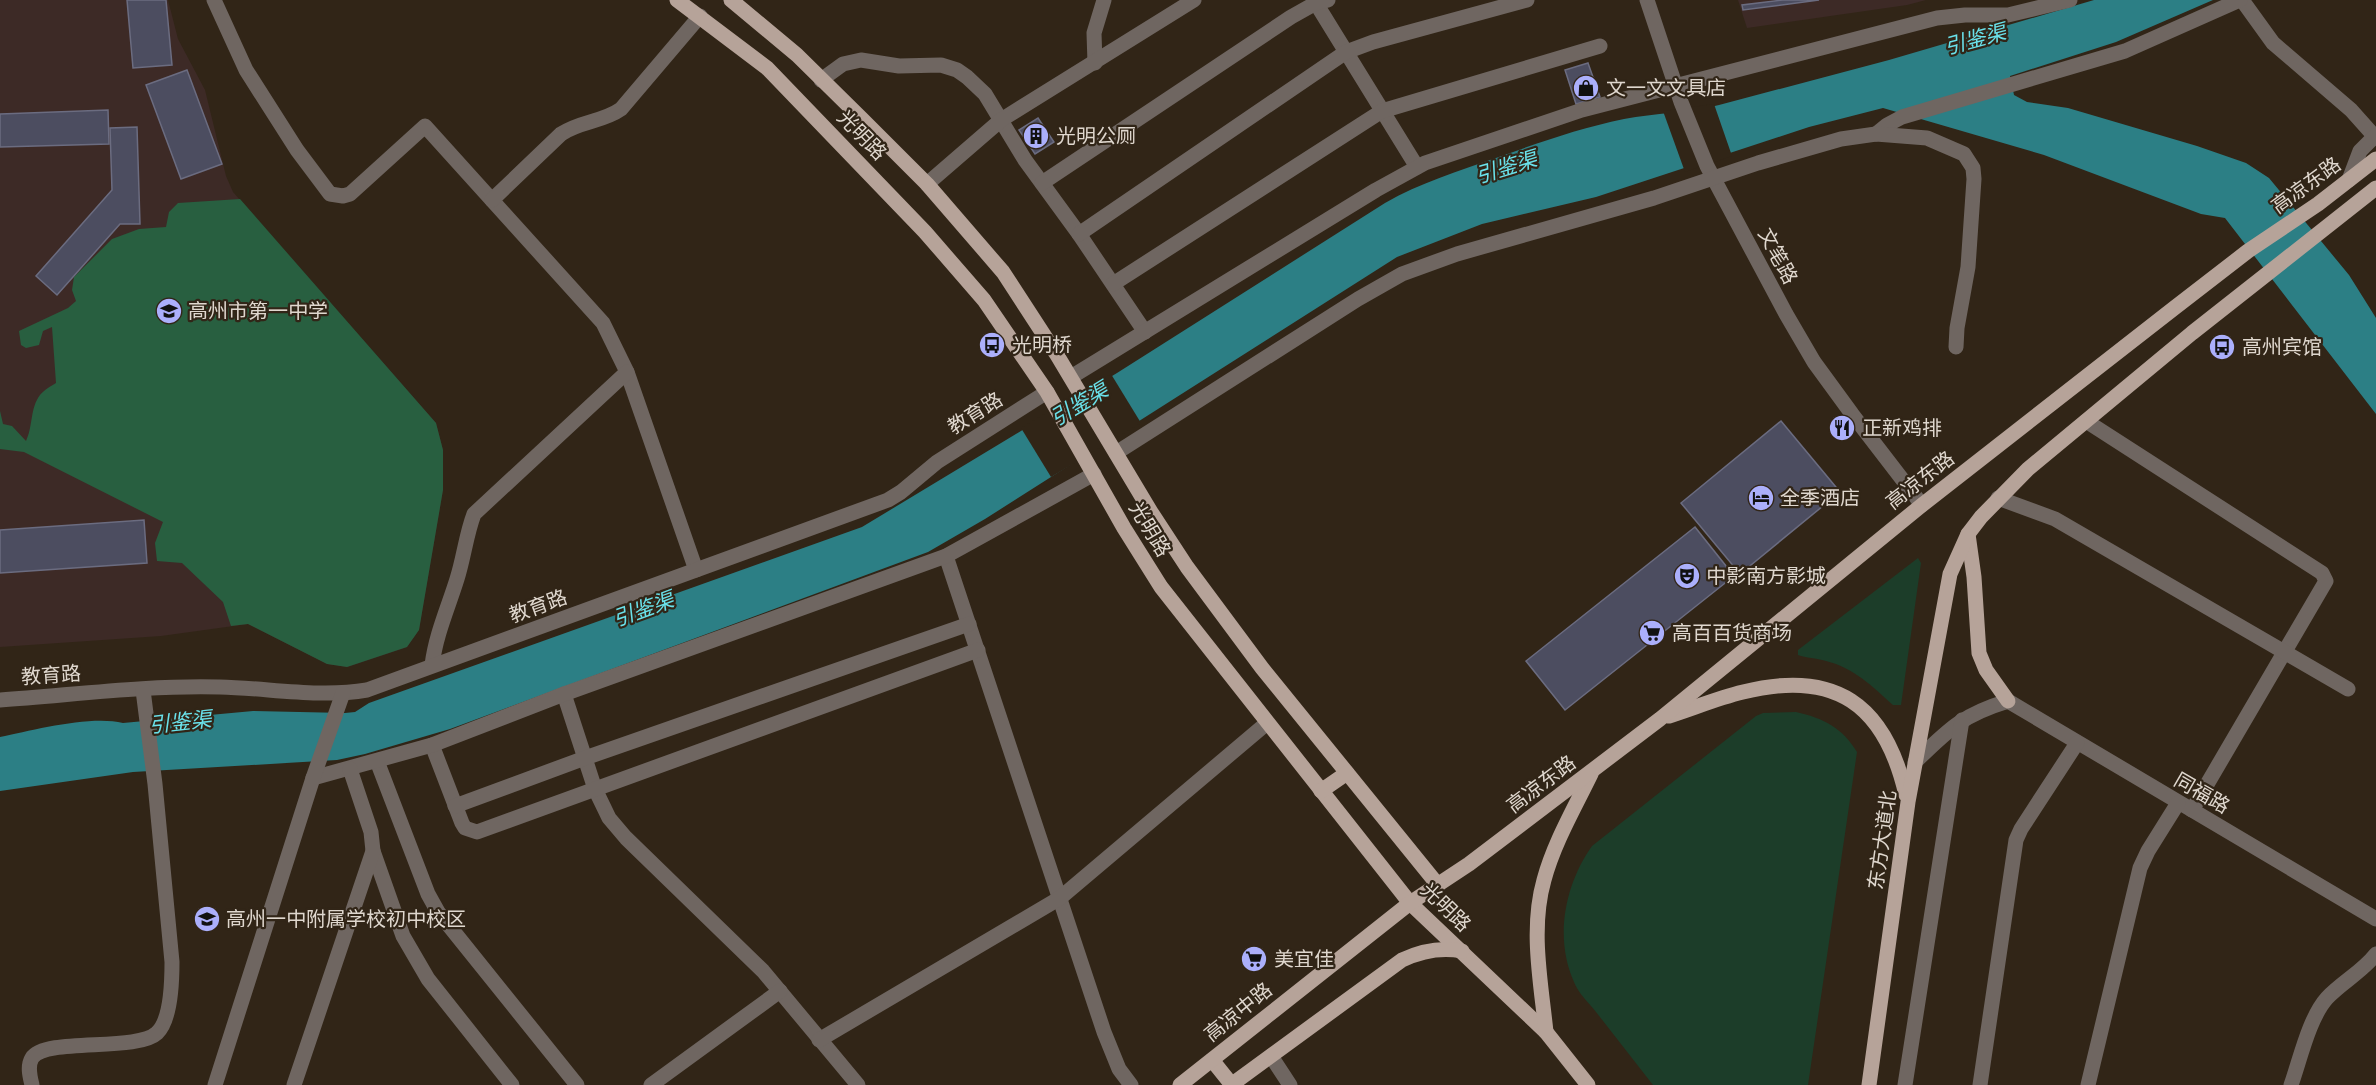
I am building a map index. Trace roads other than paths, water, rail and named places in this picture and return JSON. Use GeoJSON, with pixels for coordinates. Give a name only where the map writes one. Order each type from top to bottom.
{"type":"FeatureCollection","features":[{"type":"Feature","properties":{"kind":"main road","name":"光明路"},"geometry":{"type":"LineString","coordinates":[[677,0],[767,68],[926,232],[984,300],[1050,398],[1124,528],[1161,587],[1410,903],[1545,1032],[1588,1085]]}},
{"type":"Feature","properties":{"kind":"main road","name":"光明路"},"geometry":{"type":"LineString","coordinates":[[731,0],[770,30],[927,184],[1003,272],[1074,382],[1187,567],[1262,668],[1438,885]]}},
{"type":"Feature","properties":{"kind":"main road","name":"高凉东路"},"geometry":{"type":"LineString","coordinates":[[1438,885],[1660,719],[1922,505],[2182,301],[2376,159]]}},
{"type":"Feature","properties":{"kind":"main road"},"geometry":{"type":"LineString","coordinates":[[2008,701],[1986,670],[1979,653],[1974,577],[1968,534],[1998,498],[2028,469],[2192,333],[2376,188]]}},
{"type":"Feature","properties":{"kind":"main road"},"geometry":{"type":"LineString","coordinates":[[2327,197],[2342,216]]}},
{"type":"Feature","properties":{"kind":"main road"},"geometry":{"type":"LineString","coordinates":[[2271,236],[2289,256]]}},
{"type":"Feature","properties":{"kind":"main road","name":"东方大道北"},"geometry":{"type":"LineString","coordinates":[[1869,1085],[1915,762],[1950,574],[1968,534]]}},
{"type":"Feature","properties":{"kind":"main road"},"geometry":{"type":"LineString","coordinates":[[1660,719],[1741,692],[1768,686],[1793,684],[1820,686],[1854,702],[1878,724],[1897,760],[1908,802]]}},
{"type":"Feature","properties":{"kind":"main road"},"geometry":{"type":"LineString","coordinates":[[1545,1032],[1538,946],[1540,898],[1557,844],[1592,772]]}},
{"type":"Feature","properties":{"kind":"main road"},"geometry":{"type":"LineString","coordinates":[[1321,791],[1347,773]]}},
{"type":"Feature","properties":{"kind":"main road","name":"高凉中路"},"geometry":{"type":"LineString","coordinates":[[1180,1085],[1410,903],[1438,885]]}},
{"type":"Feature","properties":{"kind":"main road"},"geometry":{"type":"LineString","coordinates":[[1212,1060],[1232,1085],[1402,960],[1418,953],[1443,949],[1462,951]]}},
{"type":"Feature","properties":{"kind":"street"},"geometry":{"type":"LineString","coordinates":[[214,0],[246,70],[297,150],[330,194],[343,196],[350,194],[425,126],[603,323],[627,372],[696,570]]}},
{"type":"Feature","properties":{"kind":"street"},"geometry":{"type":"LineString","coordinates":[[1095,63],[1094,33],[1104,0]]}},
{"type":"Feature","properties":{"kind":"street"},"geometry":{"type":"LineString","coordinates":[[927,184],[1001,120],[1194,0]]}},
{"type":"Feature","properties":{"kind":"street"},"geometry":{"type":"LineString","coordinates":[[1080,234],[1346,52],[1373,42],[1527,0]]}},
{"type":"Feature","properties":{"kind":"street","name":"文笔路"},"geometry":{"type":"LineString","coordinates":[[1647,0],[1681,102],[1710,172],[1786,314],[1814,362],[1922,505]]}},
{"type":"Feature","properties":{"kind":"street"},"geometry":{"type":"LineString","coordinates":[[1074,382],[1145,332],[1417,167],[1582,110],[1937,18],[1965,15],[2008,15],[2070,0]]}},
{"type":"Feature","properties":{"kind":"street"},"geometry":{"type":"LineString","coordinates":[[1876,134],[1902,117],[2125,51],[2241,0],[2273,43],[2351,110],[2376,136],[2360,151],[2349,180]]}},
{"type":"Feature","properties":{"kind":"street"},"geometry":{"type":"LineString","coordinates":[[1042,183],[1291,17],[1319,1],[1346,52],[1417,167]]}},
{"type":"Feature","properties":{"kind":"street"},"geometry":{"type":"LineString","coordinates":[[492,200],[561,134],[572,127],[605,118],[621,109],[700,16]]}},
{"type":"Feature","properties":{"kind":"street"},"geometry":{"type":"LineString","coordinates":[[1113,284],[1382,111],[1600,46]]}},
{"type":"Feature","properties":{"kind":"street"},"geometry":{"type":"LineString","coordinates":[[821,80],[843,64],[861,60],[899,66],[941,65],[957,70],[985,94],[1013,142],[1080,234],[1145,332]]}},
{"type":"Feature","properties":{"kind":"street"},"geometry":{"type":"LineString","coordinates":[[1112,447],[1408,271],[1457,254],[1653,198],[1710,172],[1841,139],[1876,134],[1911,136],[1944,144],[1964,154],[1973,168],[1968,267],[1956,346]]}},
{"type":"Feature","properties":{"kind":"street"},"geometry":{"type":"LineString","coordinates":[[432,665],[435,643],[458,578],[474,514],[627,372]]}},
{"type":"Feature","properties":{"kind":"street","name":"教育路"},"geometry":{"type":"LineString","coordinates":[[0,700],[218,687],[344,693],[367,690],[888,500],[937,462],[1050,398]]}},
{"type":"Feature","properties":{"kind":"street"},"geometry":{"type":"LineString","coordinates":[[2086,421],[2324,574],[2326,581],[2285,651],[2185,807],[2148,851],[2140,868],[2088,1085]]}},
{"type":"Feature","properties":{"kind":"street"},"geometry":{"type":"LineString","coordinates":[[313,778],[432,745],[564,694],[946,556],[1094,474]]}},
{"type":"Feature","properties":{"kind":"street"},"geometry":{"type":"LineString","coordinates":[[1998,498],[2055,519],[2348,689]]}},
{"type":"Feature","properties":{"kind":"street"},"geometry":{"type":"LineString","coordinates":[[946,556],[1111,1051],[1119,1069],[1131,1085]]}},
{"type":"Feature","properties":{"kind":"street"},"geometry":{"type":"LineString","coordinates":[[455,806],[585,758],[969,624]]}},
{"type":"Feature","properties":{"kind":"street"},"geometry":{"type":"LineString","coordinates":[[432,745],[465,828],[477,832],[978,650]]}},
{"type":"Feature","properties":{"kind":"street"},"geometry":{"type":"LineString","coordinates":[[32,1085],[29,1068],[36,1054],[54,1048],[132,1041],[149,1037],[158,1032],[164,1021],[169,1001],[172,962],[154,771],[143,690]]}},
{"type":"Feature","properties":{"kind":"street"},"geometry":{"type":"LineString","coordinates":[[215,1085],[313,778],[344,693]]}},
{"type":"Feature","properties":{"kind":"street"},"geometry":{"type":"LineString","coordinates":[[564,694],[595,789],[609,818],[626,838],[763,971],[858,1085]]}},
{"type":"Feature","properties":{"kind":"street"},"geometry":{"type":"LineString","coordinates":[[1915,762],[1950,728],[1962,720],[1977,711],[2008,701]]}},
{"type":"Feature","properties":{"kind":"street","name":"同福路"},"geometry":{"type":"LineString","coordinates":[[2008,701],[2376,919]]}},
{"type":"Feature","properties":{"kind":"street"},"geometry":{"type":"LineString","coordinates":[[1905,1085],[1962,720]]}},
{"type":"Feature","properties":{"kind":"street"},"geometry":{"type":"LineString","coordinates":[[819,1040],[1060,898],[1267,723]]}},
{"type":"Feature","properties":{"kind":"street"},"geometry":{"type":"LineString","coordinates":[[1980,1085],[2016,840],[2077,743]]}},
{"type":"Feature","properties":{"kind":"street"},"geometry":{"type":"LineString","coordinates":[[377,762],[428,894],[438,912],[577,1085]]}},
{"type":"Feature","properties":{"kind":"street"},"geometry":{"type":"LineString","coordinates":[[350,768],[371,832],[373,851],[403,936],[428,979],[512,1085]]}},
{"type":"Feature","properties":{"kind":"street"},"geometry":{"type":"LineString","coordinates":[[294,1085],[373,851]]}},
{"type":"Feature","properties":{"kind":"street"},"geometry":{"type":"LineString","coordinates":[[2291,1085],[2320,1008],[2331,994],[2362,969],[2376,954]]}},
{"type":"Feature","properties":{"kind":"street"},"geometry":{"type":"LineString","coordinates":[[651,1085],[780,992]]}},
{"type":"Feature","properties":{"kind":"street"},"geometry":{"type":"LineString","coordinates":[[1271,1056],[1290,1085]]}},
{"type":"Feature","properties":{"kind":"water","name":"引鉴渠"},"geometry":{"type":"Polygon","coordinates":[[[2094,0],[2213,0],[2116,42],[2010,76],[2014,95],[2027,102],[2068,108],[2197,146],[2246,163],[2269,178],[2349,275],[2376,318],[2376,414],[2225,218],[2201,214],[2044,155],[1883,108],[1809,127],[1596,197],[1482,224],[1397,257],[985,519],[928,552],[450,729],[337,760],[133,772],[0,791],[0,737],[79,722],[123,723],[253,711],[355,712],[369,703],[862,527],[1117,373],[1385,203],[1439,178],[1543,141],[1591,127],[1624,119],[1719,105],[1889,60],[2094,0]]]}},
{"type":"Feature","properties":{"kind":"place","name":"文一文文具店"},"geometry":{"type":"Point","coordinates":[1586,88]}},
{"type":"Feature","properties":{"kind":"place","name":"光明公厕"},"geometry":{"type":"Point","coordinates":[1036,136]}},
{"type":"Feature","properties":{"kind":"place","name":"高州市第一中学"},"geometry":{"type":"Point","coordinates":[169,311]}},
{"type":"Feature","properties":{"kind":"place","name":"光明桥"},"geometry":{"type":"Point","coordinates":[992,345]}},
{"type":"Feature","properties":{"kind":"place","name":"高州宾馆"},"geometry":{"type":"Point","coordinates":[2222,347]}},
{"type":"Feature","properties":{"kind":"place","name":"正新鸡排"},"geometry":{"type":"Point","coordinates":[1842,428]}},
{"type":"Feature","properties":{"kind":"place","name":"全季酒店"},"geometry":{"type":"Point","coordinates":[1761,498]}},
{"type":"Feature","properties":{"kind":"place","name":"中影南方影城"},"geometry":{"type":"Point","coordinates":[1687,576]}},
{"type":"Feature","properties":{"kind":"place","name":"高百百货商场"},"geometry":{"type":"Point","coordinates":[1652,633]}},
{"type":"Feature","properties":{"kind":"place","name":"高州一中附属学校初中校区"},"geometry":{"type":"Point","coordinates":[207,919]}},
{"type":"Feature","properties":{"kind":"place","name":"美宜佳"},"geometry":{"type":"Point","coordinates":[1254,959]}}]}
